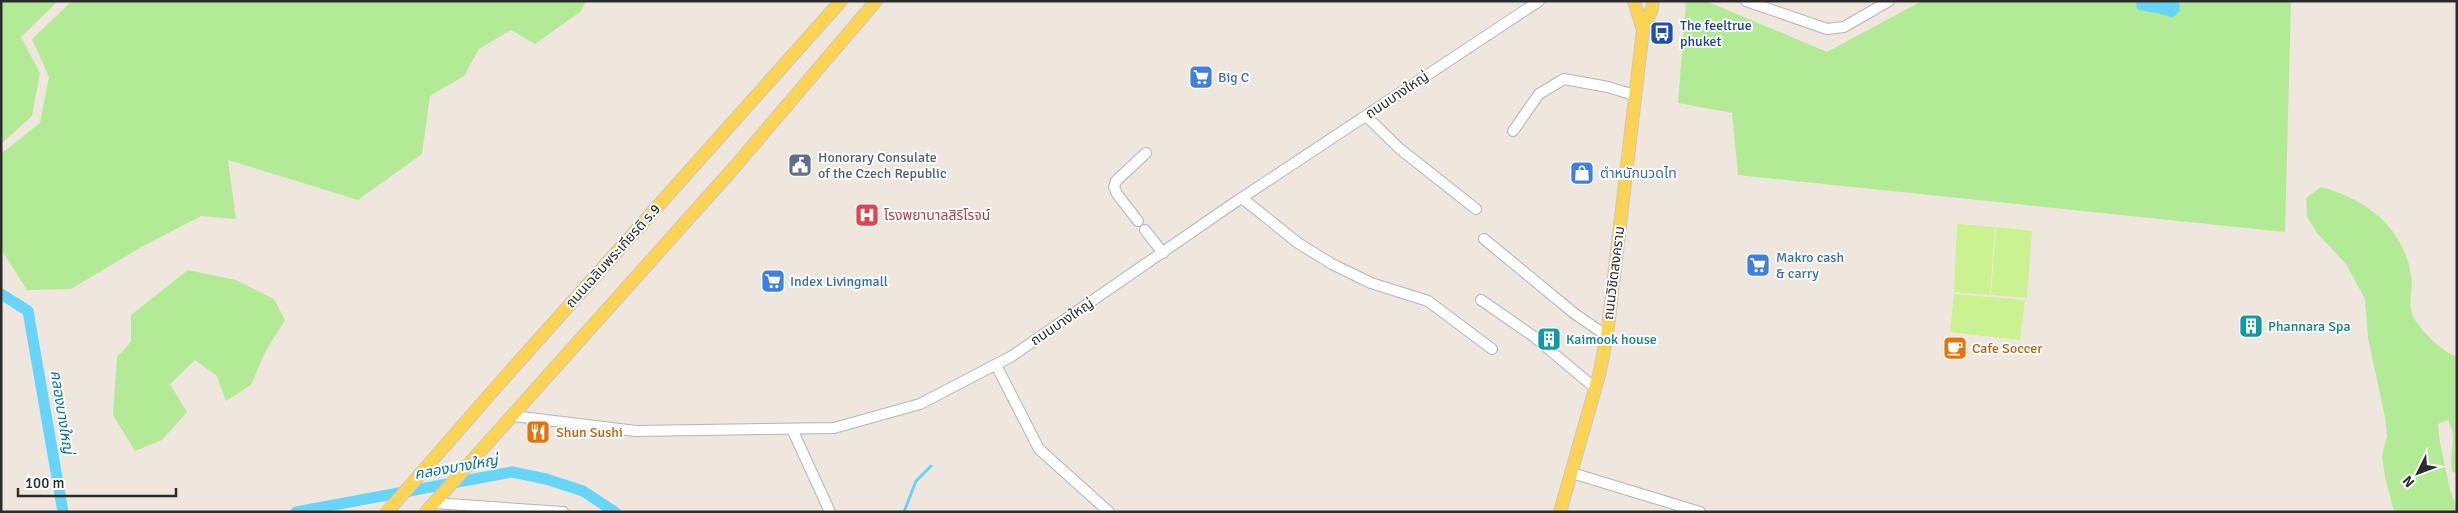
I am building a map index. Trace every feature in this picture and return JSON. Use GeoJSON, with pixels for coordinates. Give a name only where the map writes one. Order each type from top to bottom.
{"type":"FeatureCollection","features":[{"type":"Feature","properties":{"kind":"main road","name":"ถนนเฉลิมพระเกียรติ ร.9"},"geometry":{"type":"LineString","coordinates":[[387,512],[841,1]]}},
{"type":"Feature","properties":{"kind":"main road"},"geometry":{"type":"LineString","coordinates":[[430,508],[732,170],[876,1]]}},
{"type":"Feature","properties":{"kind":"main road","name":"ถนนวิชิตสงคราม"},"geometry":{"type":"LineString","coordinates":[[1634,1],[1643,30]]}},
{"type":"Feature","properties":{"kind":"main road","name":"ถนนวิชิตสงคราม"},"geometry":{"type":"LineString","coordinates":[[1560,512],[1595,388],[1607,336],[1634,95],[1643,30],[1652,9],[1653,1]]}},
{"type":"Feature","properties":{"kind":"street","name":"ถนนบางใหญ่"},"geometry":{"type":"LineString","coordinates":[[513,416],[636,431],[834,428],[920,404],[996,365],[1242,198],[1539,1]]}},
{"type":"Feature","properties":{"kind":"street"},"geometry":{"type":"LineString","coordinates":[[1746,1],[1827,29],[1844,27],[1889,1]]}},
{"type":"Feature","properties":{"kind":"street"},"geometry":{"type":"LineString","coordinates":[[1513,131],[1540,94],[1564,79],[1608,86],[1634,95]]}},
{"type":"Feature","properties":{"kind":"street"},"geometry":{"type":"LineString","coordinates":[[1366,116],[1400,149],[1476,209]]}},
{"type":"Feature","properties":{"kind":"street"},"geometry":{"type":"LineString","coordinates":[[1138,222],[1114,187],[1116,181],[1146,153]]}},
{"type":"Feature","properties":{"kind":"street"},"geometry":{"type":"LineString","coordinates":[[1242,198],[1298,243],[1332,264],[1372,283],[1428,301],[1492,349]]}},
{"type":"Feature","properties":{"kind":"street"},"geometry":{"type":"LineString","coordinates":[[1145,230],[1163,253]]}},
{"type":"Feature","properties":{"kind":"street"},"geometry":{"type":"LineString","coordinates":[[1484,239],[1575,314],[1607,336]]}},
{"type":"Feature","properties":{"kind":"street"},"geometry":{"type":"LineString","coordinates":[[1481,300],[1533,336],[1595,388]]}},
{"type":"Feature","properties":{"kind":"street"},"geometry":{"type":"LineString","coordinates":[[996,365],[1040,449],[1110,512]]}},
{"type":"Feature","properties":{"kind":"street"},"geometry":{"type":"LineString","coordinates":[[792,429],[830,512]]}},
{"type":"Feature","properties":{"kind":"street"},"geometry":{"type":"LineString","coordinates":[[1572,473],[1693,511]]}},
{"type":"Feature","properties":{"kind":"street"},"geometry":{"type":"LineString","coordinates":[[430,508],[563,512]]}},
{"type":"Feature","properties":{"kind":"green space"},"geometry":{"type":"Polygon","coordinates":[[[1,1],[58,1],[21,37],[40,73],[32,116],[1,144],[1,1]]]}},
{"type":"Feature","properties":{"kind":"green space"},"geometry":{"type":"Polygon","coordinates":[[[72,1],[586,1],[580,12],[535,44],[511,30],[479,49],[464,76],[430,96],[422,154],[358,200],[228,160],[236,219],[201,216],[143,246],[71,289],[27,290],[1,249],[1,154],[40,123],[49,77],[32,39],[72,1]]]}},
{"type":"Feature","properties":{"kind":"green space"},"geometry":{"type":"Polygon","coordinates":[[[1686,1],[1706,1],[1827,52],[1922,1],[2291,1],[2285,232],[1738,175],[1732,113],[1678,103],[1686,1]]]}},
{"type":"Feature","properties":{"kind":"green space"},"geometry":{"type":"Polygon","coordinates":[[[2321,187],[2337,192],[2367,207],[2391,229],[2400,242],[2407,258],[2412,280],[2411,310],[2413,316],[2432,340],[2452,355],[2457,356],[2457,474],[2452,471],[2451,465],[2453,439],[2451,426],[2448,420],[2438,424],[2450,490],[2457,512],[2394,512],[2385,477],[2382,455],[2387,437],[2385,417],[2368,338],[2365,299],[2346,264],[2317,233],[2307,217],[2306,198],[2321,187]]]}},
{"type":"Feature","properties":{"kind":"green space"},"geometry":{"type":"Polygon","coordinates":[[[1957,224],[1995,227],[1990,295],[1954,292],[1957,224]]]}},
{"type":"Feature","properties":{"kind":"green space"},"geometry":{"type":"Polygon","coordinates":[[[1996,227],[2032,231],[2027,298],[1991,295],[1996,227]]]}},
{"type":"Feature","properties":{"kind":"green space"},"geometry":{"type":"Polygon","coordinates":[[[188,270],[236,280],[274,299],[285,320],[265,352],[251,385],[226,401],[217,376],[195,360],[170,384],[187,412],[162,440],[135,451],[113,415],[117,357],[131,342],[131,315],[188,270]]]}},
{"type":"Feature","properties":{"kind":"green space"},"geometry":{"type":"Polygon","coordinates":[[[1954,294],[2025,300],[2020,340],[1950,332],[1954,294]]]}},
{"type":"Feature","properties":{"kind":"water"},"geometry":{"type":"Polygon","coordinates":[[[2136,1],[2179,1],[2180,11],[2172,18],[2137,9],[2136,1]]]}},
{"type":"Feature","properties":{"kind":"waterway","name":"คลองบางใหญ่"},"geometry":{"type":"LineString","coordinates":[[1,294],[28,311],[63,512]]}},
{"type":"Feature","properties":{"kind":"waterway"},"geometry":{"type":"LineString","coordinates":[[904,512],[916,481],[931,466]]}},
{"type":"Feature","properties":{"kind":"waterway","name":"คลองบางใหญ่"},"geometry":{"type":"LineString","coordinates":[[296,512],[512,472],[546,479],[583,491],[615,512]]}},
{"type":"Feature","properties":{"kind":"place","name":"The feeltrue phuket"},"geometry":{"type":"Point","coordinates":[1662,33]}},
{"type":"Feature","properties":{"kind":"place","name":"Big C"},"geometry":{"type":"Point","coordinates":[1201,77]}},
{"type":"Feature","properties":{"kind":"place","name":"Honorary Consulate of the Czech Republic"},"geometry":{"type":"Point","coordinates":[800,165]}},
{"type":"Feature","properties":{"kind":"place","name":"ตำหนักนวดไท"},"geometry":{"type":"Point","coordinates":[1582,173]}},
{"type":"Feature","properties":{"kind":"place","name":"โรงพยาบาลสิริโรจน์"},"geometry":{"type":"Point","coordinates":[867,215]}},
{"type":"Feature","properties":{"kind":"place","name":"Makro cash & carry"},"geometry":{"type":"Point","coordinates":[1758,265]}},
{"type":"Feature","properties":{"kind":"place","name":"Index Livingmall"},"geometry":{"type":"Point","coordinates":[773,281]}},
{"type":"Feature","properties":{"kind":"place","name":"Phannara Spa"},"geometry":{"type":"Point","coordinates":[2251,326]}},
{"type":"Feature","properties":{"kind":"place","name":"Kaimook house"},"geometry":{"type":"Point","coordinates":[1549,339]}},
{"type":"Feature","properties":{"kind":"place","name":"Cafe Soccer"},"geometry":{"type":"Point","coordinates":[1955,348]}},
{"type":"Feature","properties":{"kind":"place","name":"Shun Sushi"},"geometry":{"type":"Point","coordinates":[538,432]}}]}
